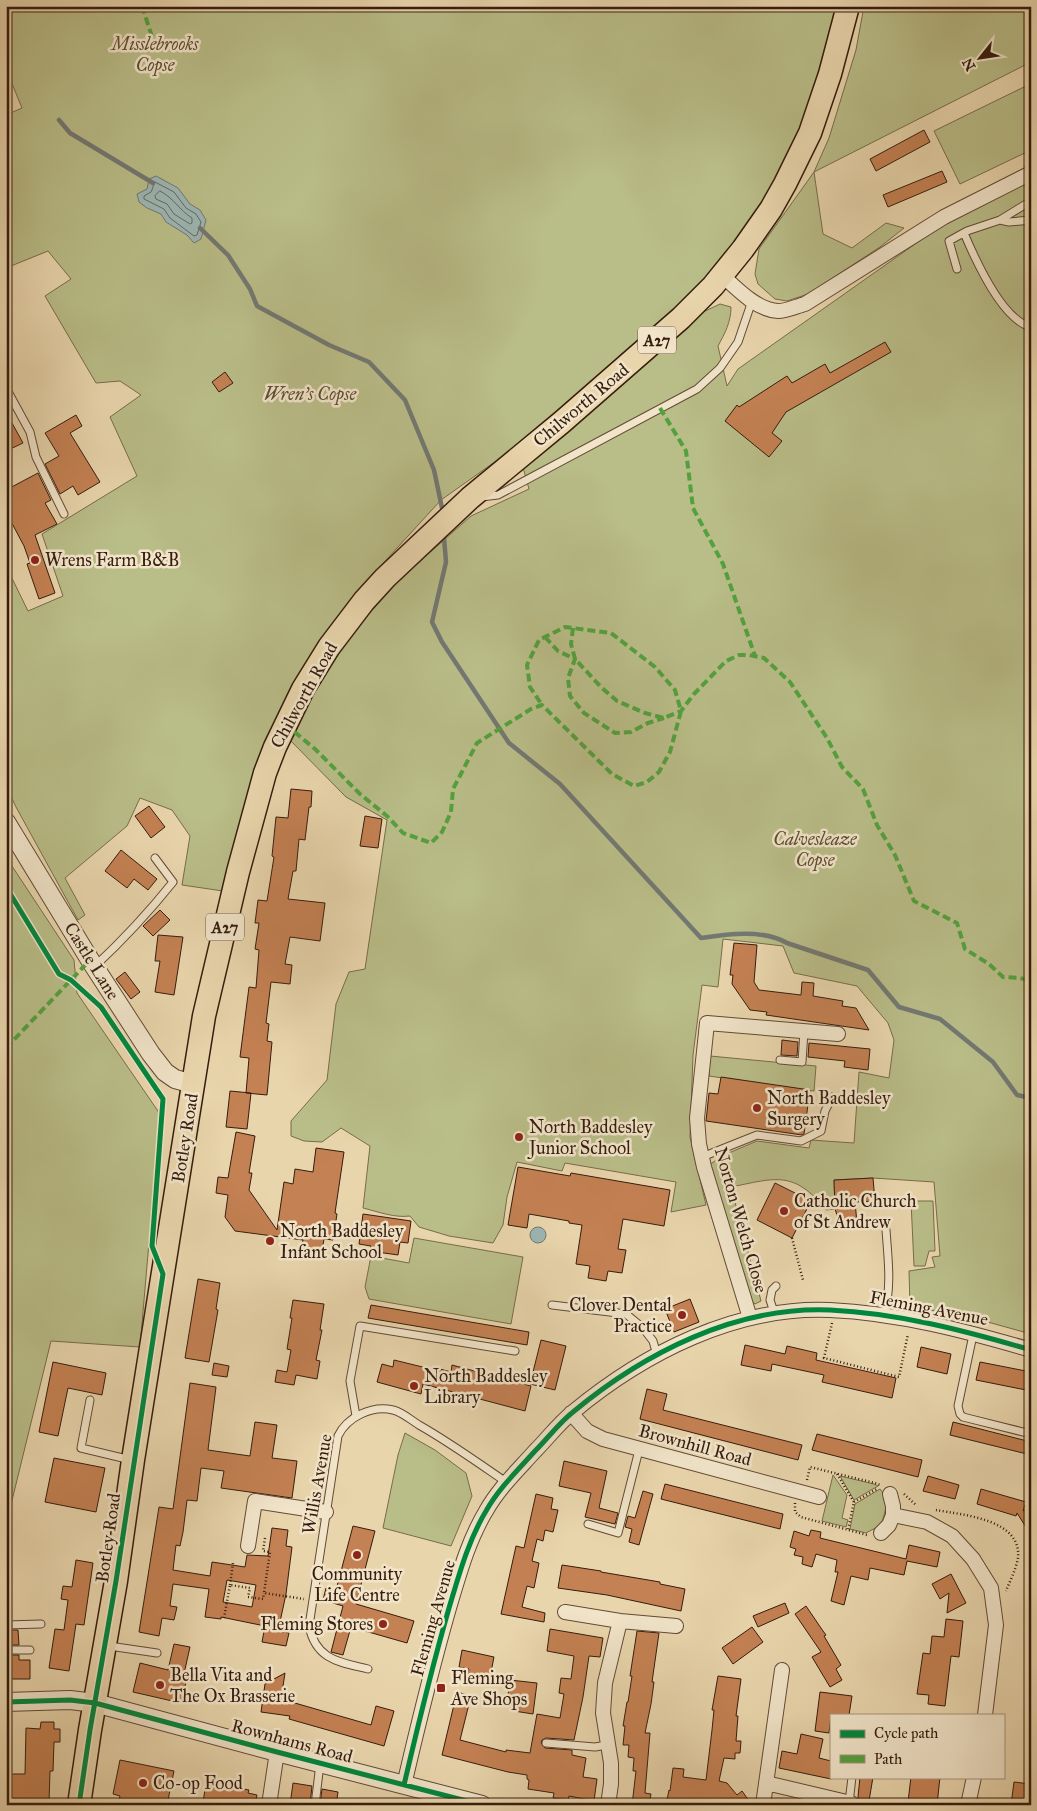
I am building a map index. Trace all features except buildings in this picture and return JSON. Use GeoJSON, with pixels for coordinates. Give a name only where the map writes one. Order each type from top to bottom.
{"type":"FeatureCollection","features":[{"type":"Feature","properties":{"kind":"main road","name":"Chilworth Road"},"geometry":{"type":"LineString","coordinates":[[265,773],[275,746],[303,689],[344,626],[385,578],[470,498],[657,340],[699,301],[743,249],[771,209],[810,133],[830,74],[848,6]]}},
{"type":"Feature","properties":{"kind":"main road","name":"Botley Road"},"geometry":{"type":"LineString","coordinates":[[79,1805],[106,1646],[193,1084],[210,992],[265,773]]}},
{"type":"Feature","properties":{"kind":"street"},"geometry":{"type":"LineString","coordinates":[[722,275],[752,301],[768,310],[780,311],[805,304],[944,217],[1031,173]]}},
{"type":"Feature","properties":{"kind":"street","name":"Castle Lane"},"geometry":{"type":"LineString","coordinates":[[6,822],[94,967],[144,1044],[165,1072],[175,1080],[193,1084]]}},
{"type":"Feature","properties":{"kind":"street","name":"Norton Welch Close"},"geometry":{"type":"LineString","coordinates":[[750,1318],[699,1144],[697,1118],[708,1023],[838,1034]]}},
{"type":"Feature","properties":{"kind":"street","name":"Fleming Avenue"},"geometry":{"type":"LineString","coordinates":[[404,1785],[431,1669],[465,1556],[486,1511],[506,1482],[571,1413],[609,1384],[657,1355],[712,1330],[774,1312],[835,1310],[884,1315],[1031,1350]]}},
{"type":"Feature","properties":{"kind":"street","name":"Brownhill Road"},"geometry":{"type":"LineString","coordinates":[[571,1413],[587,1431],[603,1439],[819,1497]]}},
{"type":"Feature","properties":{"kind":"street"},"geometry":{"type":"LineString","coordinates":[[881,1533],[889,1525],[893,1516],[893,1506],[886,1490]]}},
{"type":"Feature","properties":{"kind":"street"},"geometry":{"type":"LineString","coordinates":[[248,1546],[255,1501],[326,1512]]}},
{"type":"Feature","properties":{"kind":"street"},"geometry":{"type":"LineString","coordinates":[[893,1516],[927,1522],[952,1536],[973,1559],[991,1588],[996,1625],[984,1714]]}},
{"type":"Feature","properties":{"kind":"street"},"geometry":{"type":"LineString","coordinates":[[565,1612],[676,1626]]}},
{"type":"Feature","properties":{"kind":"street"},"geometry":{"type":"LineString","coordinates":[[608,1805],[611,1763],[603,1713],[605,1684],[620,1620]]}},
{"type":"Feature","properties":{"kind":"street"},"geometry":{"type":"LineString","coordinates":[[763,1805],[782,1670]]}},
{"type":"Feature","properties":{"kind":"street","name":"Rownhams Road"},"geometry":{"type":"LineString","coordinates":[[6,1702],[65,1700],[95,1703],[473,1804]]}},
{"type":"Feature","properties":{"kind":"street"},"geometry":{"type":"LineString","coordinates":[[269,1805],[277,1752]]}},
{"type":"Feature","properties":{"kind":"street"},"geometry":{"type":"LineString","coordinates":[[968,1805],[974,1778]]}},
{"type":"Feature","properties":{"kind":"street"},"geometry":{"type":"LineString","coordinates":[[766,1783],[850,1803]]}},
{"type":"Feature","properties":{"kind":"lane"},"geometry":{"type":"LineString","coordinates":[[957,268],[949,241],[964,233],[1000,220],[1031,201]]}},
{"type":"Feature","properties":{"kind":"lane"},"geometry":{"type":"LineString","coordinates":[[1000,220],[1009,222],[1031,220]]}},
{"type":"Feature","properties":{"kind":"lane"},"geometry":{"type":"LineString","coordinates":[[964,233],[986,281],[1016,320],[1023,325],[1031,327]]}},
{"type":"Feature","properties":{"kind":"lane"},"geometry":{"type":"LineString","coordinates":[[470,498],[498,495],[697,389],[720,368],[738,342],[752,301]]}},
{"type":"Feature","properties":{"kind":"lane"},"geometry":{"type":"LineString","coordinates":[[6,388],[30,432],[36,457],[64,514]]}},
{"type":"Feature","properties":{"kind":"lane"},"geometry":{"type":"LineString","coordinates":[[94,967],[117,946],[173,882],[155,858]]}},
{"type":"Feature","properties":{"kind":"lane"},"geometry":{"type":"LineString","coordinates":[[780,1060],[802,1062],[804,1031]]}},
{"type":"Feature","properties":{"kind":"lane"},"geometry":{"type":"LineString","coordinates":[[702,1157],[757,1135],[801,1141],[808,1138],[821,1131],[825,1111],[832,1096]]}},
{"type":"Feature","properties":{"kind":"lane"},"geometry":{"type":"LineString","coordinates":[[884,1315],[890,1276],[886,1230]]}},
{"type":"Feature","properties":{"kind":"lane"},"geometry":{"type":"LineString","coordinates":[[774,1312],[770,1300],[772,1290],[776,1286]]}},
{"type":"Feature","properties":{"kind":"lane"},"geometry":{"type":"LineString","coordinates":[[552,1305],[626,1314],[643,1328],[653,1341],[657,1355]]}},
{"type":"Feature","properties":{"kind":"lane"},"geometry":{"type":"LineString","coordinates":[[356,1416],[350,1381],[360,1326],[515,1351]]}},
{"type":"Feature","properties":{"kind":"lane"},"geometry":{"type":"LineString","coordinates":[[973,1335],[958,1406],[960,1414],[963,1417],[1031,1434]]}},
{"type":"Feature","properties":{"kind":"lane"},"geometry":{"type":"LineString","coordinates":[[90,1400],[81,1448],[134,1460]]}},
{"type":"Feature","properties":{"kind":"lane","name":"Willis Avenue"},"geometry":{"type":"LineString","coordinates":[[368,1669],[336,1661],[325,1655],[312,1638],[309,1626],[338,1436],[342,1428],[356,1416],[378,1408],[395,1410],[452,1444],[506,1482]]}},
{"type":"Feature","properties":{"kind":"lane"},"geometry":{"type":"LineString","coordinates":[[588,1524],[618,1533],[639,1450]]}},
{"type":"Feature","properties":{"kind":"lane"},"geometry":{"type":"LineString","coordinates":[[6,1625],[42,1624]]}},
{"type":"Feature","properties":{"kind":"lane"},"geometry":{"type":"LineString","coordinates":[[106,1646],[157,1653]]}},
{"type":"Feature","properties":{"kind":"lane"},"geometry":{"type":"LineString","coordinates":[[6,1650],[30,1650]]}},
{"type":"Feature","properties":{"kind":"lane"},"geometry":{"type":"LineString","coordinates":[[546,1743],[595,1747],[607,1745]]}},
{"type":"Feature","properties":{"kind":"lane"},"geometry":{"type":"LineString","coordinates":[[315,1805],[320,1763]]}},
{"type":"Feature","properties":{"kind":"lane"},"geometry":{"type":"LineString","coordinates":[[850,1803],[852,1778]]}},
{"type":"Feature","properties":{"kind":"path"},"geometry":{"type":"LineString","coordinates":[[792,1238],[803,1280]]}},
{"type":"Feature","properties":{"kind":"path"},"geometry":{"type":"LineString","coordinates":[[835,1310],[824,1358],[899,1377],[911,1320]]}},
{"type":"Feature","properties":{"kind":"path"},"geometry":{"type":"LineString","coordinates":[[881,1533],[869,1535],[801,1517],[796,1512],[795,1504],[810,1467],[875,1483],[886,1490]]}},
{"type":"Feature","properties":{"kind":"path"},"geometry":{"type":"LineString","coordinates":[[836,1473],[854,1502],[848,1530]]}},
{"type":"Feature","properties":{"kind":"path"},"geometry":{"type":"LineString","coordinates":[[854,1502],[886,1490]]}},
{"type":"Feature","properties":{"kind":"path"},"geometry":{"type":"LineString","coordinates":[[230,1585],[250,1588],[248,1597],[263,1599],[270,1552],[263,1551],[266,1532]]}},
{"type":"Feature","properties":{"kind":"path"},"geometry":{"type":"LineString","coordinates":[[224,1618],[233,1563]]}},
{"type":"Feature","properties":{"kind":"path"},"geometry":{"type":"LineString","coordinates":[[264,1593],[313,1601]]}},
{"type":"Feature","properties":{"kind":"green space"},"geometry":{"type":"Polygon","coordinates":[[[6,6],[840,6],[800,139],[763,201],[726,257],[683,302],[530,437],[441,500],[354,595],[303,671],[223,891],[182,885],[190,836],[172,810],[140,798],[127,826],[65,878],[85,915],[78,920],[6,786],[6,566],[28,611],[63,596],[42,534],[137,476],[110,417],[141,395],[120,381],[96,383],[45,296],[71,279],[48,251],[6,268],[6,115],[22,108],[6,69],[6,6]]]}},
{"type":"Feature","properties":{"kind":"green space"},"geometry":{"type":"Polygon","coordinates":[[[864,6],[1031,6],[1031,62],[814,172],[829,138],[856,50],[864,6]]]}},
{"type":"Feature","properties":{"kind":"green space"},"geometry":{"type":"Polygon","coordinates":[[[1028,85],[1031,91],[1031,150],[960,184],[934,131],[1028,85]]]}},
{"type":"Feature","properties":{"kind":"green space"},"geometry":{"type":"Polygon","coordinates":[[[814,172],[823,234],[852,248],[886,223],[904,228],[880,247],[808,294],[787,301],[775,299],[758,284],[755,274],[759,249],[814,172]]]}},
{"type":"Feature","properties":{"kind":"green space","name":"Calvesleaze Copse"},"geometry":{"type":"Polygon","coordinates":[[[1031,179],[1031,1334],[984,1321],[910,1306],[909,1271],[935,1267],[932,1257],[940,1256],[934,1182],[873,1178],[834,1180],[835,1209],[826,1210],[804,1188],[783,1180],[760,1181],[731,1187],[761,1301],[755,1304],[749,1299],[709,1165],[724,1155],[757,1141],[809,1148],[811,1140],[854,1143],[859,1072],[889,1078],[894,1040],[888,1023],[857,986],[794,973],[783,946],[723,939],[718,987],[702,985],[693,1055],[690,1137],[706,1205],[671,1212],[676,1182],[565,1163],[562,1171],[517,1162],[507,1197],[503,1225],[493,1243],[449,1236],[419,1227],[410,1216],[392,1215],[363,1208],[370,1146],[341,1128],[322,1142],[304,1141],[291,1136],[291,1121],[327,1080],[336,1004],[349,972],[365,969],[387,820],[346,797],[287,737],[331,664],[358,626],[401,578],[471,516],[529,489],[522,464],[701,313],[720,304],[731,307],[729,323],[718,346],[727,386],[738,369],[952,218],[1031,179]]]}},
{"type":"Feature","properties":{"kind":"green space"},"geometry":{"type":"Polygon","coordinates":[[[6,857],[74,960],[77,993],[160,1114],[140,1347],[51,1341],[6,1525],[6,857]]]}},
{"type":"Feature","properties":{"kind":"green space"},"geometry":{"type":"Polygon","coordinates":[[[710,1056],[816,1066],[814,1091],[709,1076],[710,1056]]]}},
{"type":"Feature","properties":{"kind":"green space"},"geometry":{"type":"Polygon","coordinates":[[[911,1201],[933,1201],[935,1251],[929,1251],[925,1266],[914,1266],[911,1201]]]}},
{"type":"Feature","properties":{"kind":"green space"},"geometry":{"type":"Polygon","coordinates":[[[414,1238],[523,1257],[511,1324],[369,1299],[365,1287],[371,1256],[409,1263],[414,1238]]]}},
{"type":"Feature","properties":{"kind":"green space"},"geometry":{"type":"Polygon","coordinates":[[[405,1433],[435,1450],[466,1473],[472,1496],[451,1546],[383,1528],[398,1455],[405,1433]]]}},
{"type":"Feature","properties":{"kind":"green space"},"geometry":{"type":"Polygon","coordinates":[[[833,1475],[847,1495],[842,1518],[848,1520],[846,1527],[822,1521],[833,1475]]]}},
{"type":"Feature","properties":{"kind":"green space"},"geometry":{"type":"Polygon","coordinates":[[[840,1476],[874,1484],[878,1486],[854,1500],[840,1476]]]}},
{"type":"Feature","properties":{"kind":"green space"},"geometry":{"type":"Polygon","coordinates":[[[880,1489],[886,1502],[881,1525],[866,1533],[850,1529],[855,1504],[880,1489]]]}},
{"type":"Feature","properties":{"kind":"water"},"geometry":{"type":"Polygon","coordinates":[[[156,176],[178,188],[190,204],[200,210],[206,220],[201,239],[194,243],[187,235],[166,222],[161,214],[139,202],[137,194],[147,189],[149,179],[156,176]]]}},
{"type":"Feature","properties":{"kind":"water"},"geometry":{"type":"Polygon","coordinates":[[[538,1227],[546,1235],[538,1243],[530,1235],[538,1227]]]}},
{"type":"Feature","properties":{"kind":"waterway"},"geometry":{"type":"LineString","coordinates":[[59,120],[70,133],[153,183]]}},
{"type":"Feature","properties":{"kind":"waterway"},"geometry":{"type":"LineString","coordinates":[[200,228],[228,255],[250,289],[257,306],[329,345],[369,362],[405,400],[434,470],[442,508]]}},
{"type":"Feature","properties":{"kind":"waterway"},"geometry":{"type":"LineString","coordinates":[[444,538],[446,562],[432,622],[442,642],[509,743],[560,784],[701,938],[733,934],[767,936],[868,970],[899,1007],[940,1019],[993,1062],[1017,1095],[1031,1098]]}},
{"type":"Feature","properties":{"kind":"marked path"},"geometry":{"type":"LineString","coordinates":[[142,6],[156,49]]}},
{"type":"Feature","properties":{"kind":"marked path"},"geometry":{"type":"LineString","coordinates":[[660,408],[686,451],[693,508],[723,564],[755,656]]}},
{"type":"Feature","properties":{"kind":"marked path"},"geometry":{"type":"LineString","coordinates":[[284,726],[291,729],[315,749],[403,833],[431,843],[442,832],[451,812],[453,789],[477,743],[531,709],[542,705],[612,774],[634,786],[647,782],[659,772],[670,752],[681,711],[675,690],[655,667],[611,633],[565,627],[539,640],[527,665],[530,687],[542,705]]}},
{"type":"Feature","properties":{"kind":"marked path"},"geometry":{"type":"LineString","coordinates":[[573,628],[571,644],[575,659],[601,687],[617,701],[645,713],[664,718],[681,711],[694,694],[726,661],[739,655],[764,658],[790,682],[827,738],[842,767],[863,789],[877,825],[895,855],[914,901],[957,923],[965,949],[989,964],[1003,977],[1028,980],[1031,987]]}},
{"type":"Feature","properties":{"kind":"marked path"},"geometry":{"type":"LineString","coordinates":[[545,637],[558,651],[575,659],[568,678],[570,696],[584,713],[615,733],[631,732],[648,723],[664,718]]}},
{"type":"Feature","properties":{"kind":"marked path"},"geometry":{"type":"LineString","coordinates":[[6,1048],[90,960]]}},
{"type":"Feature","properties":{"kind":"cycle path"},"geometry":{"type":"LineString","coordinates":[[6,887],[59,974],[71,980],[101,1007],[163,1099],[152,1246],[163,1274],[116,1581],[79,1805]]}},
{"type":"Feature","properties":{"kind":"cycle path"},"geometry":{"type":"LineString","coordinates":[[404,1785],[425,1696],[449,1608],[464,1558],[474,1534],[491,1503],[515,1472],[563,1421],[601,1391],[630,1371],[693,1337],[726,1325],[760,1316],[795,1311],[830,1310],[906,1319],[982,1336],[1031,1350]]}},
{"type":"Feature","properties":{"kind":"cycle path"},"geometry":{"type":"LineString","coordinates":[[6,1702],[70,1700],[95,1703],[482,1805]]}},
{"type":"Feature","properties":{"kind":"place","name":"Wrens Farm B&B"},"geometry":{"type":"Point","coordinates":[35,560]}},
{"type":"Feature","properties":{"kind":"place","name":"North Baddesley Surgery"},"geometry":{"type":"Point","coordinates":[757,1108]}},
{"type":"Feature","properties":{"kind":"place","name":"North Baddesley Junior School"},"geometry":{"type":"Point","coordinates":[519,1137]}},
{"type":"Feature","properties":{"kind":"place","name":"Catholic Church of St Andrew"},"geometry":{"type":"Point","coordinates":[784,1211]}},
{"type":"Feature","properties":{"kind":"place","name":"North Baddesley Infant School"},"geometry":{"type":"Point","coordinates":[270,1241]}},
{"type":"Feature","properties":{"kind":"place","name":"Clover Dental Practice"},"geometry":{"type":"Point","coordinates":[682,1315]}},
{"type":"Feature","properties":{"kind":"place","name":"North Baddesley Library"},"geometry":{"type":"Point","coordinates":[414,1386]}},
{"type":"Feature","properties":{"kind":"place","name":"Community Life Centre"},"geometry":{"type":"Point","coordinates":[357,1555]}},
{"type":"Feature","properties":{"kind":"place","name":"Fleming Stores"},"geometry":{"type":"Point","coordinates":[383,1624]}},
{"type":"Feature","properties":{"kind":"place","name":"Bella Vita and The Ox Brasserie"},"geometry":{"type":"Point","coordinates":[160,1685]}},
{"type":"Feature","properties":{"kind":"place","name":"Fleming Ave Shops"},"geometry":{"type":"Point","coordinates":[441,1688]}},
{"type":"Feature","properties":{"kind":"place","name":"Co-op Food"},"geometry":{"type":"Point","coordinates":[143,1783]}},
{"type":"Feature","properties":{"kind":"park label","name":"Misslebrooks Copse"},"geometry":{"type":"Point","coordinates":[155,54]}},
{"type":"Feature","properties":{"kind":"park label","name":"Wren's Copse"},"geometry":{"type":"Point","coordinates":[310,394]}}]}
